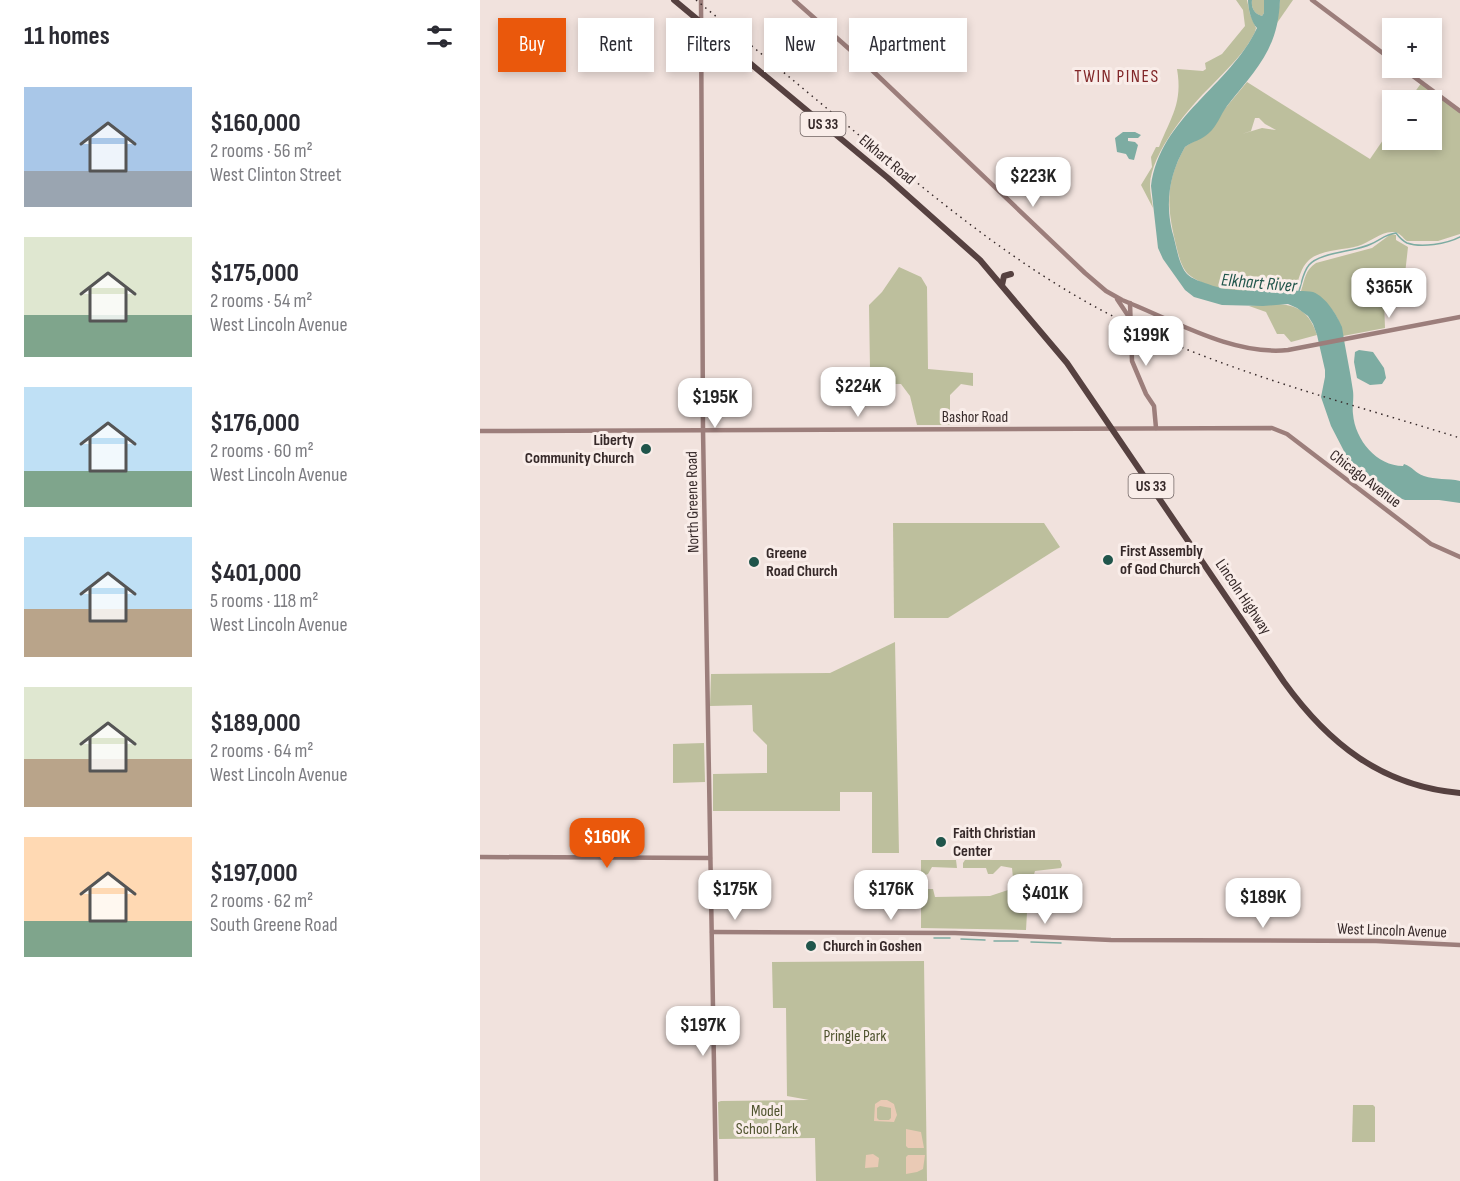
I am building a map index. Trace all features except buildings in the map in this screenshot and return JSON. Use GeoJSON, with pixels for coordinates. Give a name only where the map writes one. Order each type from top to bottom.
{"type":"FeatureCollection","features":[{"type":"Feature","properties":{"kind":"highway","name":"Elkhart Road"},"geometry":{"type":"LineString","coordinates":[[674,0],[696,18]]}},
{"type":"Feature","properties":{"kind":"highway","name":"Elkhart Road"},"geometry":{"type":"LineString","coordinates":[[752,65],[971,250]]}},
{"type":"Feature","properties":{"kind":"highway","name":"Lincoln Highway"},"geometry":{"type":"LineString","coordinates":[[971,250],[1063,357],[1309,716],[1346,749],[1378,769],[1409,782],[1458,793]]}},
{"type":"Feature","properties":{"kind":"highway"},"geometry":{"type":"LineString","coordinates":[[1002,285],[1004,276],[1011,274]]}},
{"type":"Feature","properties":{"kind":"street","name":"North Greene Road"},"geometry":{"type":"LineString","coordinates":[[701,0],[701,18]]}},
{"type":"Feature","properties":{"kind":"street"},"geometry":{"type":"LineString","coordinates":[[794,0],[856,55],[1085,273],[1113,295],[1126,309],[1130,318]]}},
{"type":"Feature","properties":{"kind":"street"},"geometry":{"type":"LineString","coordinates":[[1312,0],[1382,52]]}},
{"type":"Feature","properties":{"kind":"street","name":"North Greene Road"},"geometry":{"type":"LineString","coordinates":[[701,72],[703,430],[716,1181]]}},
{"type":"Feature","properties":{"kind":"street"},"geometry":{"type":"LineString","coordinates":[[1415,78],[1460,111]]}},
{"type":"Feature","properties":{"kind":"street"},"geometry":{"type":"LineString","coordinates":[[1113,295],[1219,340],[1250,350],[1274,352],[1460,317]]}},
{"type":"Feature","properties":{"kind":"street"},"geometry":{"type":"LineString","coordinates":[[1130,303],[1133,366],[1154,406],[1156,428]]}},
{"type":"Feature","properties":{"kind":"street","name":"Bashor Road"},"geometry":{"type":"LineString","coordinates":[[480,431],[1255,428]]}},
{"type":"Feature","properties":{"kind":"street","name":"Chicago Avenue"},"geometry":{"type":"LineString","coordinates":[[1255,428],[1272,428],[1283,432],[1431,544],[1460,557]]}},
{"type":"Feature","properties":{"kind":"street"},"geometry":{"type":"LineString","coordinates":[[480,857],[710,858]]}},
{"type":"Feature","properties":{"kind":"street","name":"West Lincoln Avenue"},"geometry":{"type":"LineString","coordinates":[[711,932],[955,933],[1111,940],[1386,941],[1460,945]]}},
{"type":"Feature","properties":{"kind":"green space"},"geometry":{"type":"Polygon","coordinates":[[[1236,0],[1247,0],[1256,28],[1255,32],[1241,54],[1193,105],[1164,145],[1152,172],[1150,185],[1153,208],[1141,185],[1152,167],[1151,157],[1156,147],[1159,147],[1175,110],[1178,91],[1177,69],[1203,71],[1206,69],[1205,63],[1222,54],[1245,26],[1243,10],[1236,0]]]}},
{"type":"Feature","properties":{"kind":"green space"},"geometry":{"type":"Polygon","coordinates":[[[1252,0],[1264,0],[1262,16],[1254,10],[1252,0]]]}},
{"type":"Feature","properties":{"kind":"green space"},"geometry":{"type":"Polygon","coordinates":[[[1280,0],[1293,0],[1277,23],[1280,0]]]}},
{"type":"Feature","properties":{"kind":"green space"},"geometry":{"type":"Polygon","coordinates":[[[1247,82],[1370,159],[1382,142],[1382,150],[1442,150],[1442,97],[1460,111],[1460,234],[1438,241],[1407,241],[1397,232],[1388,232],[1358,246],[1319,254],[1304,266],[1296,290],[1236,290],[1217,288],[1202,282],[1188,274],[1181,262],[1171,221],[1169,197],[1173,173],[1185,147],[1208,132],[1247,82]],[[1255,118],[1251,131],[1242,134],[1262,128],[1276,130],[1259,118],[1255,118]]]}},
{"type":"Feature","properties":{"kind":"green space"},"geometry":{"type":"Polygon","coordinates":[[[1422,82],[1432,90],[1416,90],[1422,82]]]}},
{"type":"Feature","properties":{"kind":"green space"},"geometry":{"type":"Polygon","coordinates":[[[1391,234],[1396,235],[1396,240],[1408,247],[1405,274],[1384,301],[1385,328],[1343,336],[1334,312],[1324,302],[1301,291],[1306,275],[1316,263],[1372,248],[1391,234]]]}},
{"type":"Feature","properties":{"kind":"green space"},"geometry":{"type":"Polygon","coordinates":[[[899,267],[921,277],[927,287],[928,369],[973,373],[973,386],[961,384],[950,395],[950,425],[917,425],[910,396],[901,384],[878,384],[870,369],[869,305],[882,292],[899,267]]]}},
{"type":"Feature","properties":{"kind":"green space"},"geometry":{"type":"Polygon","coordinates":[[[1274,304],[1290,306],[1302,311],[1311,321],[1317,335],[1291,342],[1284,334],[1277,334],[1266,312],[1249,306],[1274,304]]]}},
{"type":"Feature","properties":{"kind":"green space"},"geometry":{"type":"Polygon","coordinates":[[[893,523],[1044,523],[1060,547],[948,618],[894,618],[893,523]]]}},
{"type":"Feature","properties":{"kind":"green space"},"geometry":{"type":"Polygon","coordinates":[[[895,642],[899,853],[872,853],[872,792],[840,792],[840,811],[713,811],[713,774],[767,773],[767,745],[753,731],[752,705],[710,706],[711,674],[830,673],[895,642]]]}},
{"type":"Feature","properties":{"kind":"green space"},"geometry":{"type":"Polygon","coordinates":[[[704,743],[705,782],[673,783],[673,744],[704,743]]]}},
{"type":"Feature","properties":{"kind":"green space"},"geometry":{"type":"Polygon","coordinates":[[[921,860],[956,860],[957,868],[932,867],[925,875],[927,889],[933,889],[935,897],[990,896],[1014,888],[1012,868],[1001,866],[993,874],[988,874],[986,868],[963,868],[965,860],[1060,860],[1062,865],[1061,868],[1035,871],[1028,895],[1026,930],[921,928],[921,860]]]}},
{"type":"Feature","properties":{"kind":"green space","name":"Pringle Park"},"geometry":{"type":"Polygon","coordinates":[[[924,961],[927,1181],[816,1181],[815,1138],[719,1139],[718,1102],[809,1100],[787,1096],[786,1008],[773,1008],[772,962],[924,961]]]}},
{"type":"Feature","properties":{"kind":"green space"},"geometry":{"type":"Polygon","coordinates":[[[1353,1105],[1373,1105],[1375,1107],[1375,1142],[1352,1142],[1353,1105]]]}},
{"type":"Feature","properties":{"kind":"sand"},"geometry":{"type":"Polygon","coordinates":[[[881,1100],[887,1100],[894,1104],[897,1115],[894,1122],[874,1121],[875,1104],[881,1100]],[[880,1106],[877,1108],[877,1118],[889,1120],[891,1108],[880,1106]]]}},
{"type":"Feature","properties":{"kind":"sand"},"geometry":{"type":"Polygon","coordinates":[[[906,1129],[921,1132],[924,1148],[906,1146],[906,1129]]]}},
{"type":"Feature","properties":{"kind":"sand"},"geometry":{"type":"Polygon","coordinates":[[[873,1154],[879,1158],[878,1167],[865,1168],[866,1155],[873,1154]]]}},
{"type":"Feature","properties":{"kind":"sand"},"geometry":{"type":"Polygon","coordinates":[[[908,1155],[925,1155],[923,1169],[906,1174],[908,1155]]]}},
{"type":"Feature","properties":{"kind":"water"},"geometry":{"type":"Polygon","coordinates":[[[1248,0],[1252,0],[1254,10],[1262,16],[1264,0],[1280,0],[1275,32],[1264,58],[1214,127],[1206,135],[1185,147],[1180,157],[1172,177],[1169,209],[1181,265],[1187,274],[1219,288],[1276,289],[1318,294],[1327,302],[1342,327],[1353,391],[1355,424],[1363,442],[1384,462],[1403,466],[1404,464],[1428,477],[1460,481],[1460,503],[1439,500],[1405,500],[1397,497],[1354,464],[1346,455],[1331,426],[1321,397],[1325,370],[1317,335],[1308,316],[1288,304],[1222,305],[1194,297],[1185,290],[1158,248],[1151,186],[1157,162],[1181,121],[1245,49],[1257,28],[1250,15],[1248,0]]]}},
{"type":"Feature","properties":{"kind":"water"},"geometry":{"type":"Polygon","coordinates":[[[1123,132],[1135,132],[1141,135],[1138,138],[1128,138],[1128,141],[1138,145],[1134,160],[1129,159],[1126,154],[1117,152],[1115,138],[1123,132]]]}},
{"type":"Feature","properties":{"kind":"water"},"geometry":{"type":"Polygon","coordinates":[[[1359,350],[1373,352],[1384,368],[1386,378],[1382,384],[1370,385],[1357,378],[1354,362],[1355,352],[1359,350]]]}},
{"type":"Feature","properties":{"kind":"waterway","name":"Elkhart River"},"geometry":{"type":"LineString","coordinates":[[1299,291],[1307,268],[1321,257],[1364,247],[1396,233],[1407,243],[1419,245],[1441,243],[1460,237]]}},
{"type":"Feature","properties":{"kind":"waterway"},"geometry":{"type":"LineString","coordinates":[[934,938],[950,938]]}},
{"type":"Feature","properties":{"kind":"waterway"},"geometry":{"type":"LineString","coordinates":[[961,939],[985,940]]}},
{"type":"Feature","properties":{"kind":"waterway"},"geometry":{"type":"LineString","coordinates":[[994,941],[1018,941]]}},
{"type":"Feature","properties":{"kind":"waterway"},"geometry":{"type":"LineString","coordinates":[[1031,942],[1061,943]]}},
{"type":"Feature","properties":{"kind":"railway"},"geometry":{"type":"LineString","coordinates":[[696,0],[943,204],[1029,266],[1090,304],[1178,346],[1224,364],[1460,438]]}},
{"type":"Feature","properties":{"kind":"place","name":"Liberty Community Church"},"geometry":{"type":"Point","coordinates":[646,449]}},
{"type":"Feature","properties":{"kind":"place","name":"First Assembly of God Church"},"geometry":{"type":"Point","coordinates":[1108,560]}},
{"type":"Feature","properties":{"kind":"place","name":"Greene Road Church"},"geometry":{"type":"Point","coordinates":[754,562]}},
{"type":"Feature","properties":{"kind":"place","name":"Faith Christian Center"},"geometry":{"type":"Point","coordinates":[941,842]}},
{"type":"Feature","properties":{"kind":"place","name":"Church in Goshen"},"geometry":{"type":"Point","coordinates":[811,946]}},
{"type":"Feature","properties":{"kind":"district","name":"TWIN PINES"},"geometry":{"type":"Point","coordinates":[1117,76]}},
{"type":"Feature","properties":{"kind":"park label","name":"Model School Park"},"geometry":{"type":"Point","coordinates":[767,1120]}}]}
